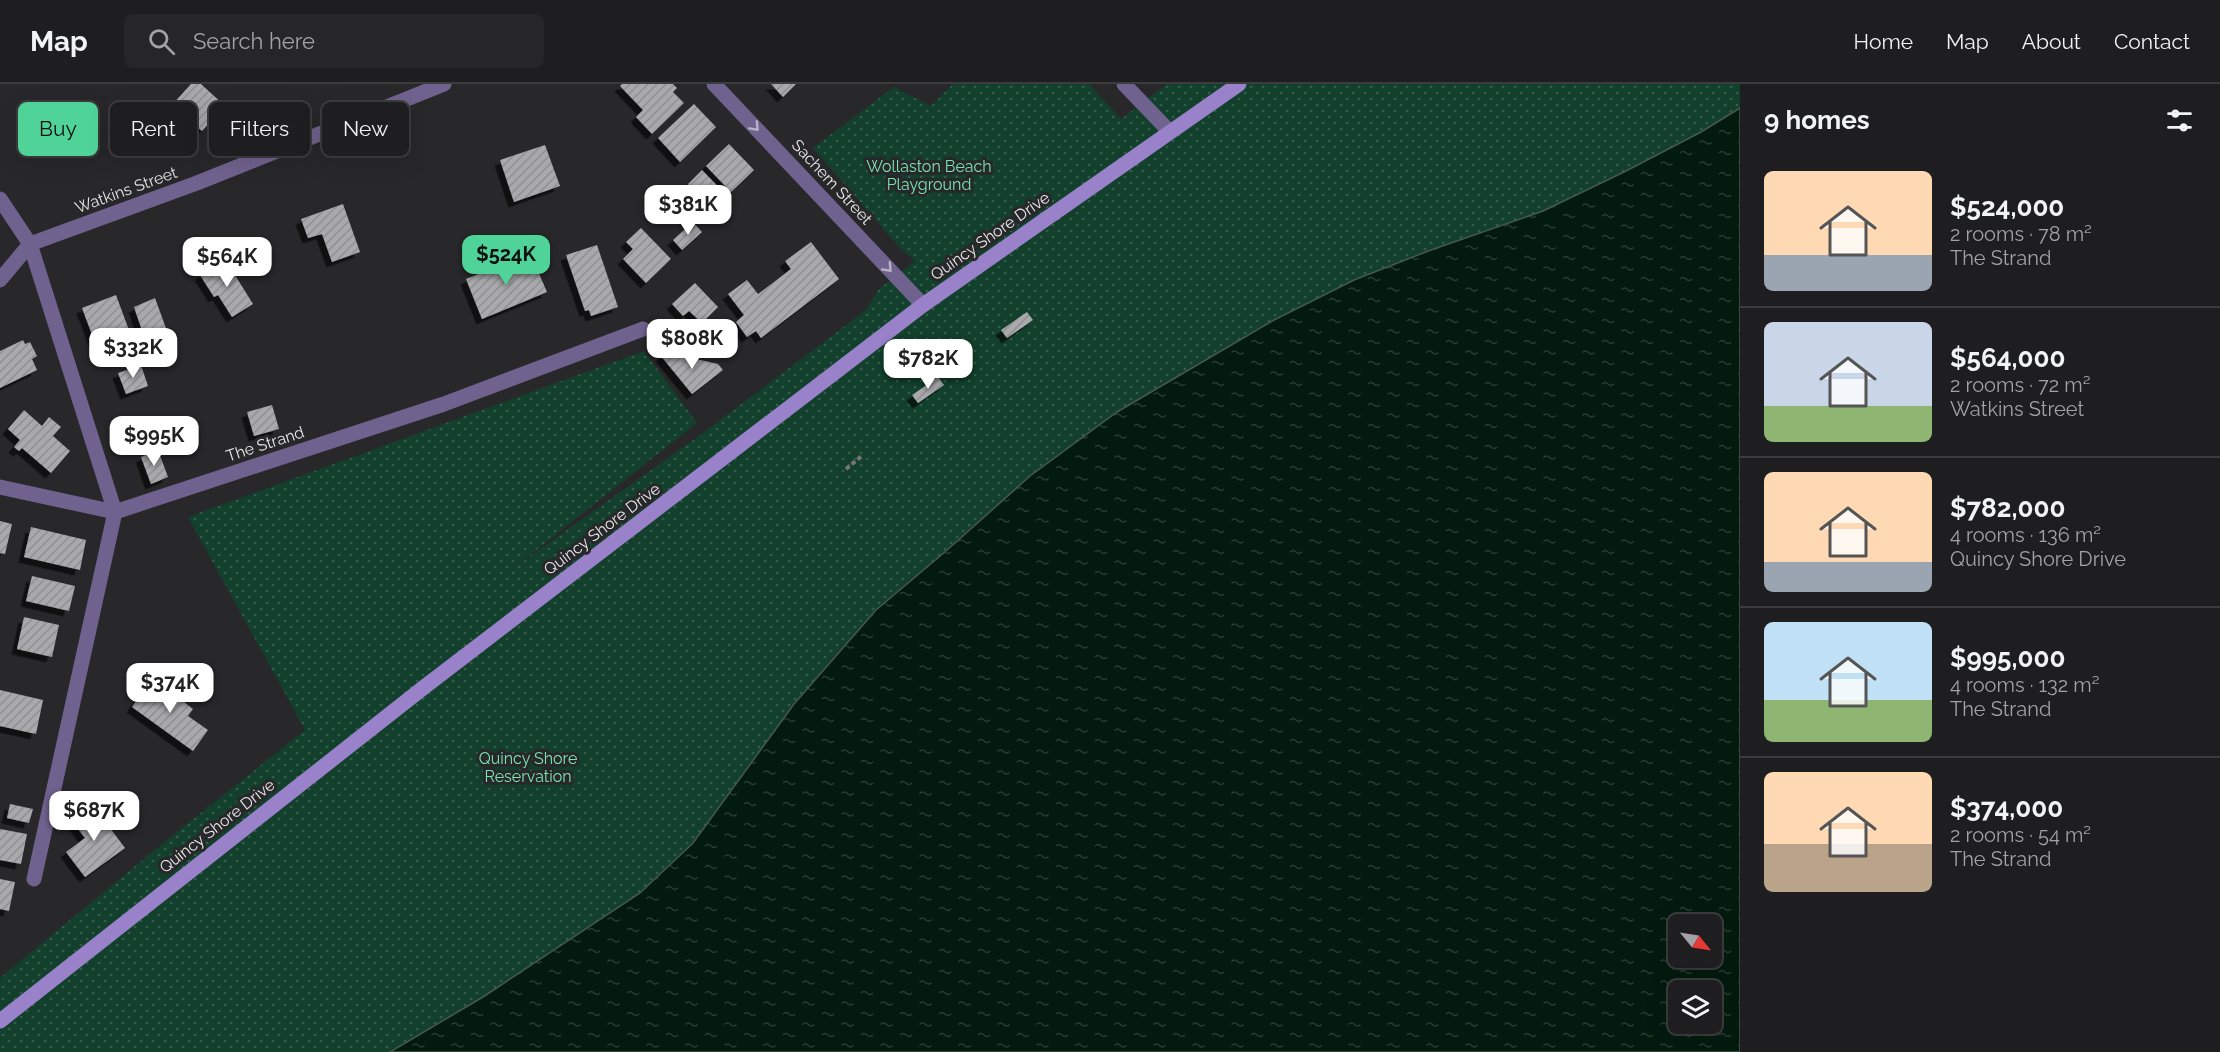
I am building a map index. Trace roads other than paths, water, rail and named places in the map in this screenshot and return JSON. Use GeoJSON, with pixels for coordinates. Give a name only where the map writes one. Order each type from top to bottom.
{"type":"FeatureCollection","features":[{"type":"Feature","properties":{"kind":"main road","name":"Quincy Shore Drive"},"geometry":{"type":"LineString","coordinates":[[0,1021],[423,688],[923,305],[1239,84]]}},
{"type":"Feature","properties":{"kind":"street","name":"Watkins Street"},"geometry":{"type":"LineString","coordinates":[[30,244],[197,183],[444,84]]}},
{"type":"Feature","properties":{"kind":"street","name":"Sachem Street"},"geometry":{"type":"LineString","coordinates":[[714,84],[923,305]]}},
{"type":"Feature","properties":{"kind":"street"},"geometry":{"type":"LineString","coordinates":[[1124,84],[1169,131]]}},
{"type":"Feature","properties":{"kind":"street"},"geometry":{"type":"LineString","coordinates":[[0,199],[30,244],[115,512],[34,879]]}},
{"type":"Feature","properties":{"kind":"street"},"geometry":{"type":"LineString","coordinates":[[0,280],[30,244]]}},
{"type":"Feature","properties":{"kind":"street","name":"The Strand"},"geometry":{"type":"LineString","coordinates":[[115,512],[444,404],[643,329]]}},
{"type":"Feature","properties":{"kind":"street"},"geometry":{"type":"LineString","coordinates":[[0,487],[115,512]]}},
{"type":"Feature","properties":{"kind":"water"},"geometry":{"type":"Polygon","coordinates":[[[1740,108],[1740,1052],[390,1052],[483,997],[640,893],[693,843],[794,704],[876,610],[1030,476],[1117,412],[1274,320],[1354,280],[1543,211],[1701,132],[1740,108]]]}},
{"type":"Feature","properties":{"kind":"park label","name":"Wollaston Beach Playground"},"geometry":{"type":"Point","coordinates":[929,175]}},
{"type":"Feature","properties":{"kind":"park label","name":"Quincy Shore Reservation"},"geometry":{"type":"Point","coordinates":[528,767]}}]}
